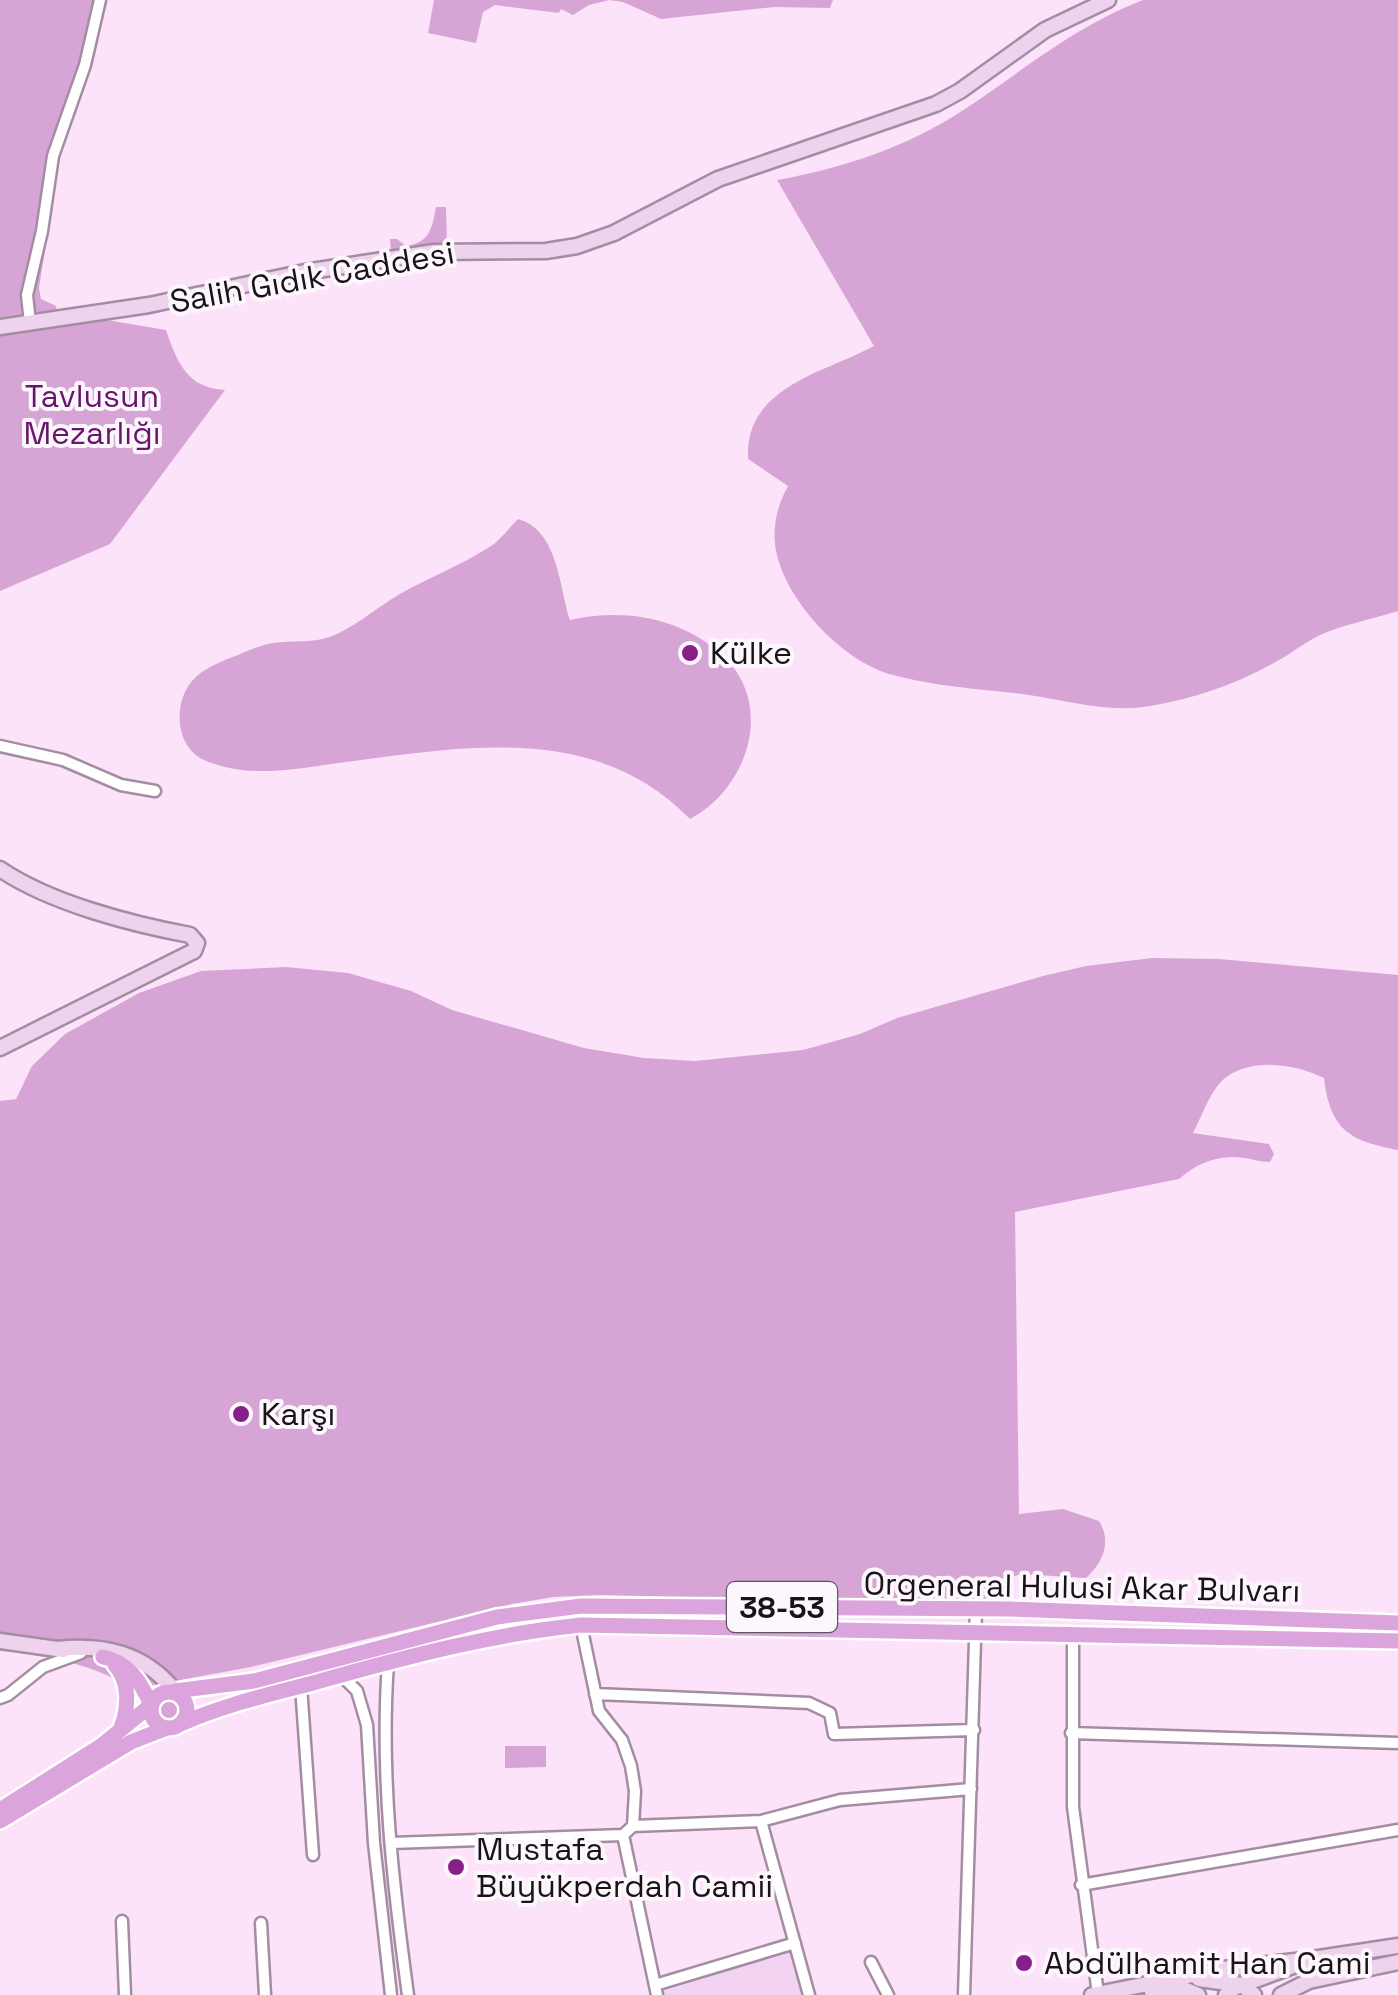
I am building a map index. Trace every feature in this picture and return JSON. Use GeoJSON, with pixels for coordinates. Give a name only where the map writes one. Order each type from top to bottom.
{"type":"FeatureCollection","features":[{"type":"Feature","properties":{"kind":"main road","name":"Orgeneral Hulusi Akar Bulvarı"},"geometry":{"type":"LineString","coordinates":[[175,1691],[254,1681],[462,1625],[563,1608],[976,1609],[1398,1623]]}},
{"type":"Feature","properties":{"kind":"main road","name":"Orgeneral Hulusi Akar Bulvarı"},"geometry":{"type":"LineString","coordinates":[[0,1821],[131,1742],[202,1715],[341,1675],[526,1630],[581,1626],[1398,1641]]}},
{"type":"Feature","properties":{"kind":"main road"},"geometry":{"type":"LineString","coordinates":[[0,1810],[118,1733],[151,1704],[159,1694],[175,1691],[184,1698],[188,1709],[174,1726],[152,1717],[151,1704],[130,1671],[116,1660],[103,1657]]}},
{"type":"Feature","properties":{"kind":"main road"},"geometry":{"type":"LineString","coordinates":[[103,1657],[120,1671],[126,1690],[126,1713],[118,1733]]}},
{"type":"Feature","properties":{"kind":"street"},"geometry":{"type":"LineString","coordinates":[[30,323],[26,294],[40,246],[53,156],[86,65],[100,0]]}},
{"type":"Feature","properties":{"kind":"street","name":"Salih Gıdık Caddesi"},"geometry":{"type":"LineString","coordinates":[[0,327],[149,305],[336,266],[444,251],[546,251],[590,243],[718,179],[936,104],[960,91],[1034,36],[1108,0]]}},
{"type":"Feature","properties":{"kind":"street"},"geometry":{"type":"LineString","coordinates":[[0,746],[75,764],[121,785],[156,791]]}},
{"type":"Feature","properties":{"kind":"street"},"geometry":{"type":"LineString","coordinates":[[0,868],[52,895],[135,924],[190,935],[197,943],[194,951],[0,1048]]}},
{"type":"Feature","properties":{"kind":"street"},"geometry":{"type":"LineString","coordinates":[[964,1995],[976,1609]]}},
{"type":"Feature","properties":{"kind":"street"},"geometry":{"type":"LineString","coordinates":[[581,1626],[599,1711],[627,1752],[635,1791],[633,1826]]}},
{"type":"Feature","properties":{"kind":"street"},"geometry":{"type":"LineString","coordinates":[[1073,1636],[1072,1807],[1095,1994],[1185,1976],[1398,1946]]}},
{"type":"Feature","properties":{"kind":"street"},"geometry":{"type":"LineString","coordinates":[[0,1640],[103,1657]]}},
{"type":"Feature","properties":{"kind":"street"},"geometry":{"type":"LineString","coordinates":[[57,1648],[92,1646],[117,1650],[162,1674],[175,1691]]}},
{"type":"Feature","properties":{"kind":"street"},"geometry":{"type":"LineString","coordinates":[[0,1698],[43,1667],[81,1652]]}},
{"type":"Feature","properties":{"kind":"street"},"geometry":{"type":"LineString","coordinates":[[388,1663],[384,1723],[391,1843],[408,1995]]}},
{"type":"Feature","properties":{"kind":"street"},"geometry":{"type":"LineString","coordinates":[[341,1675],[358,1691],[367,1725],[374,1843],[391,1995]]}},
{"type":"Feature","properties":{"kind":"street"},"geometry":{"type":"LineString","coordinates":[[301,1686],[313,1855]]}},
{"type":"Feature","properties":{"kind":"street"},"geometry":{"type":"LineString","coordinates":[[595,1694],[809,1703],[830,1713],[834,1734],[974,1730]]}},
{"type":"Feature","properties":{"kind":"street"},"geometry":{"type":"LineString","coordinates":[[1071,1733],[1398,1743]]}},
{"type":"Feature","properties":{"kind":"street"},"geometry":{"type":"LineString","coordinates":[[391,1843],[623,1835],[633,1826],[762,1821],[840,1800],[971,1788]]}},
{"type":"Feature","properties":{"kind":"street"},"geometry":{"type":"LineString","coordinates":[[762,1821],[809,1995]]}},
{"type":"Feature","properties":{"kind":"street"},"geometry":{"type":"LineString","coordinates":[[1081,1885],[1398,1830]]}},
{"type":"Feature","properties":{"kind":"street"},"geometry":{"type":"LineString","coordinates":[[623,1835],[656,1990],[795,1942]]}},
{"type":"Feature","properties":{"kind":"street"},"geometry":{"type":"LineString","coordinates":[[122,1921],[125,1995]]}},
{"type":"Feature","properties":{"kind":"street"},"geometry":{"type":"LineString","coordinates":[[262,1923],[265,1995]]}},
{"type":"Feature","properties":{"kind":"street"},"geometry":{"type":"LineString","coordinates":[[1226,1995],[1248,1990],[1312,1959]]}},
{"type":"Feature","properties":{"kind":"street"},"geometry":{"type":"LineString","coordinates":[[871,1962],[888,1995]]}},
{"type":"Feature","properties":{"kind":"street"},"geometry":{"type":"LineString","coordinates":[[1281,1995],[1309,1980],[1398,1962]]}},
{"type":"Feature","properties":{"kind":"street"},"geometry":{"type":"LineString","coordinates":[[1185,1976],[1248,1990]]}},
{"type":"Feature","properties":{"kind":"street"},"geometry":{"type":"LineString","coordinates":[[1137,1995],[1162,1990],[1186,1990],[1198,1995]]}},
{"type":"Feature","properties":{"kind":"shaded area"},"geometry":{"type":"Polygon","coordinates":[[[793,1950],[803,1995],[661,1992],[793,1950]]]}},
{"type":"Feature","properties":{"kind":"green space","name":"Tavlusun Mezarlığı"},"geometry":{"type":"Polygon","coordinates":[[[0,0],[105,0],[95,48],[61,149],[39,288],[41,299],[56,306],[60,326],[107,320],[166,330],[185,371],[201,384],[225,390],[110,544],[0,591],[0,0]]]}},
{"type":"Feature","properties":{"kind":"green space"},"geometry":{"type":"Polygon","coordinates":[[[434,0],[609,0],[589,5],[573,15],[561,9],[559,13],[495,5],[483,12],[476,43],[428,33],[434,0]]]}},
{"type":"Feature","properties":{"kind":"green space"},"geometry":{"type":"Polygon","coordinates":[[[609,0],[833,0],[830,8],[774,7],[661,19],[609,0]]]}},
{"type":"Feature","properties":{"kind":"green space"},"geometry":{"type":"Polygon","coordinates":[[[1143,0],[1398,0],[1398,611],[1318,636],[1228,685],[1134,708],[943,685],[874,668],[835,642],[789,585],[775,544],[777,514],[788,486],[748,459],[750,435],[759,415],[773,399],[811,375],[874,346],[777,180],[851,162],[921,134],[1072,36],[1143,0]]]}},
{"type":"Feature","properties":{"kind":"green space"},"geometry":{"type":"Polygon","coordinates":[[[436,207],[446,207],[447,247],[391,253],[390,239],[406,246],[425,238],[436,207]]]}},
{"type":"Feature","properties":{"kind":"green space"},"geometry":{"type":"Polygon","coordinates":[[[518,519],[531,525],[549,547],[570,620],[611,615],[670,624],[707,643],[739,676],[748,698],[748,745],[727,788],[690,819],[652,787],[610,766],[566,753],[474,748],[267,771],[219,766],[194,754],[187,745],[180,724],[182,701],[192,681],[202,672],[264,645],[320,640],[343,631],[398,595],[491,546],[518,519]]]}},
{"type":"Feature","properties":{"kind":"green space"},"geometry":{"type":"Polygon","coordinates":[[[1152,958],[1219,959],[1398,975],[1398,1150],[1367,1142],[1346,1130],[1331,1110],[1324,1078],[1285,1066],[1256,1066],[1242,1069],[1219,1084],[1193,1133],[1269,1144],[1274,1154],[1270,1162],[1218,1159],[1193,1168],[1179,1179],[1015,1212],[1019,1514],[1063,1509],[1099,1521],[1105,1537],[1104,1552],[1086,1578],[1021,1574],[1012,1577],[987,1604],[553,1597],[251,1667],[120,1691],[117,1680],[89,1668],[0,1651],[0,1101],[16,1099],[32,1066],[65,1034],[139,993],[201,971],[286,967],[348,973],[411,991],[452,1010],[584,1048],[695,1061],[803,1050],[1043,976],[1152,958]]]}},
{"type":"Feature","properties":{"kind":"green space"},"geometry":{"type":"Polygon","coordinates":[[[169,1694],[180,1698],[184,1709],[180,1720],[169,1724],[158,1720],[154,1709],[158,1698],[169,1694]]]}},
{"type":"Feature","properties":{"kind":"green space"},"geometry":{"type":"Polygon","coordinates":[[[505,1746],[546,1746],[546,1767],[505,1768],[505,1746]]]}},
{"type":"Feature","properties":{"kind":"place","name":"Külke"},"geometry":{"type":"Point","coordinates":[690,653]}},
{"type":"Feature","properties":{"kind":"place","name":"Karşı"},"geometry":{"type":"Point","coordinates":[241,1414]}},
{"type":"Feature","properties":{"kind":"place","name":"Mustafa Büyükperdah Camii"},"geometry":{"type":"Point","coordinates":[456,1867]}},
{"type":"Feature","properties":{"kind":"place","name":"Abdülhamit Han Cami"},"geometry":{"type":"Point","coordinates":[1024,1963]}}]}
